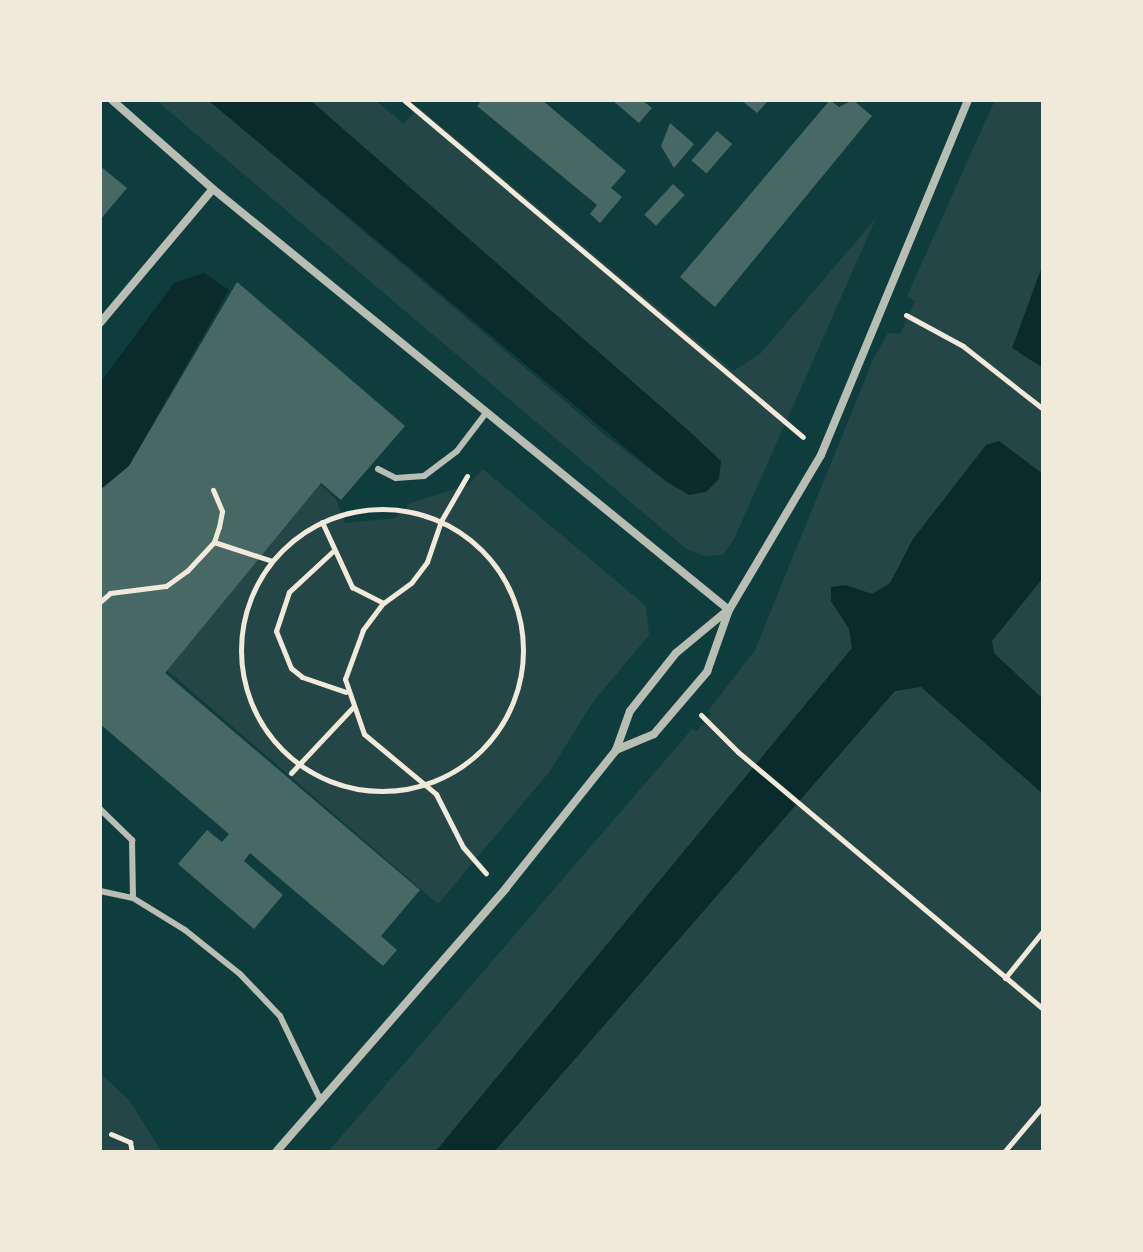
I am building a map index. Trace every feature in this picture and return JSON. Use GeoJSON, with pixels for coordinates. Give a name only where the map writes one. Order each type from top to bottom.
{"type":"FeatureCollection","features":[{"type":"Feature","properties":{"kind":"street"},"geometry":{"type":"LineString","coordinates":[[112,100],[213,189],[729,610]]}},
{"type":"Feature","properties":{"kind":"street"},"geometry":{"type":"LineString","coordinates":[[616,750],[654,734],[707,672],[729,610],[821,455],[886,306],[968,100]]}},
{"type":"Feature","properties":{"kind":"street"},"geometry":{"type":"LineString","coordinates":[[100,323],[213,189]]}},
{"type":"Feature","properties":{"kind":"street"},"geometry":{"type":"LineString","coordinates":[[276,1152],[506,888],[616,750],[630,711],[676,653],[729,610]]}},
{"type":"Feature","properties":{"kind":"lane"},"geometry":{"type":"LineString","coordinates":[[378,469],[396,478],[424,476],[457,451],[486,413]]}},
{"type":"Feature","properties":{"kind":"lane"},"geometry":{"type":"LineString","coordinates":[[100,809],[132,840],[133,898]]}},
{"type":"Feature","properties":{"kind":"lane"},"geometry":{"type":"LineString","coordinates":[[100,891],[133,898],[185,930],[270,1006],[320,1099]]}},
{"type":"Feature","properties":{"kind":"path"},"geometry":{"type":"LineString","coordinates":[[404,100],[780,414],[821,455]]}},
{"type":"Feature","properties":{"kind":"path"},"geometry":{"type":"LineString","coordinates":[[886,306],[963,346],[1043,409]]}},
{"type":"Feature","properties":{"kind":"path"},"geometry":{"type":"LineString","coordinates":[[473,467],[441,521],[427,562],[411,583],[383,603],[351,651],[346,692],[364,734],[436,794],[480,869],[506,888]]}},
{"type":"Feature","properties":{"kind":"path"},"geometry":{"type":"LineString","coordinates":[[100,602],[110,593],[166,586],[214,542],[222,511],[213,490]]}},
{"type":"Feature","properties":{"kind":"path"},"geometry":{"type":"LineString","coordinates":[[381,509],[441,521],[483,551],[512,594],[524,646],[516,697],[489,742],[448,774],[424,784],[372,791],[322,777],[299,764],[258,717],[241,658],[251,597],[272,561],[322,522],[381,509]]}},
{"type":"Feature","properties":{"kind":"path"},"geometry":{"type":"LineString","coordinates":[[322,522],[332,552],[352,587],[383,603]]}},
{"type":"Feature","properties":{"kind":"path"},"geometry":{"type":"LineString","coordinates":[[214,542],[272,561]]}},
{"type":"Feature","properties":{"kind":"path"},"geometry":{"type":"LineString","coordinates":[[332,552],[289,592],[276,631],[291,668],[302,677],[346,692]]}},
{"type":"Feature","properties":{"kind":"path"},"geometry":{"type":"LineString","coordinates":[[291,773],[353,707]]}},
{"type":"Feature","properties":{"kind":"path"},"geometry":{"type":"LineString","coordinates":[[738,752],[1043,1009]]}},
{"type":"Feature","properties":{"kind":"path"},"geometry":{"type":"LineString","coordinates":[[1005,978],[1043,931]]}},
{"type":"Feature","properties":{"kind":"path"},"geometry":{"type":"LineString","coordinates":[[1004,1152],[1043,1106]]}},
{"type":"Feature","properties":{"kind":"path"},"geometry":{"type":"LineString","coordinates":[[111,1134],[130,1142],[132,1152]]}},
{"type":"Feature","properties":{"kind":"shaded area"},"geometry":{"type":"Polygon","coordinates":[[[156,100],[208,100],[607,437],[667,482],[706,492],[718,479],[720,461],[310,100],[375,100],[404,124],[418,107],[733,371],[760,354],[876,218],[735,537],[723,555],[704,556],[685,548],[156,100]]]}},
{"type":"Feature","properties":{"kind":"shaded area"},"geometry":{"type":"Polygon","coordinates":[[[208,100],[310,100],[689,431],[721,461],[719,479],[706,492],[689,495],[667,482],[208,100]]]}},
{"type":"Feature","properties":{"kind":"shaded area"},"geometry":{"type":"Polygon","coordinates":[[[995,100],[1043,100],[1043,1152],[328,1152],[692,729],[697,731],[711,714],[708,711],[755,650],[873,360],[888,333],[900,334],[915,301],[907,296],[995,100]]]}},
{"type":"Feature","properties":{"kind":"shaded area"},"geometry":{"type":"Polygon","coordinates":[[[1043,264],[1043,368],[1012,348],[1043,264]]]}},
{"type":"Feature","properties":{"kind":"shaded area"},"geometry":{"type":"Polygon","coordinates":[[[204,273],[229,290],[128,467],[100,490],[100,383],[174,283],[204,273]]]}},
{"type":"Feature","properties":{"kind":"shaded area"},"geometry":{"type":"Polygon","coordinates":[[[999,441],[1043,474],[1043,578],[992,641],[994,653],[1043,699],[1043,794],[921,687],[895,691],[494,1152],[435,1152],[852,648],[849,629],[831,601],[831,587],[846,585],[872,594],[890,583],[913,539],[986,445],[999,441]]]}},
{"type":"Feature","properties":{"kind":"shaded area"},"geometry":{"type":"Polygon","coordinates":[[[483,469],[646,606],[649,635],[593,702],[550,771],[438,904],[100,612],[315,480],[336,499],[345,523],[396,518],[410,503],[468,485],[483,469]]]}},
{"type":"Feature","properties":{"kind":"shaded area"},"geometry":{"type":"Polygon","coordinates":[[[100,1073],[129,1100],[162,1152],[100,1152],[100,1073]]]}},
{"type":"Feature","properties":{"kind":"building"},"geometry":{"type":"Polygon","coordinates":[[[482,100],[542,100],[626,171],[611,188],[622,197],[600,223],[590,214],[597,205],[477,106],[482,100]]]}},
{"type":"Feature","properties":{"kind":"building"},"geometry":{"type":"Polygon","coordinates":[[[612,100],[642,100],[652,108],[639,123],[612,100]]]}},
{"type":"Feature","properties":{"kind":"building"},"geometry":{"type":"Polygon","coordinates":[[[741,100],[769,100],[757,113],[741,100]]]}},
{"type":"Feature","properties":{"kind":"building"},"geometry":{"type":"Polygon","coordinates":[[[830,100],[839,107],[853,100],[872,116],[715,307],[680,277],[830,100]]]}},
{"type":"Feature","properties":{"kind":"building"},"geometry":{"type":"Polygon","coordinates":[[[670,123],[694,144],[674,168],[661,146],[670,123]]]}},
{"type":"Feature","properties":{"kind":"building"},"geometry":{"type":"Polygon","coordinates":[[[717,131],[732,144],[707,174],[691,160],[717,131]]]}},
{"type":"Feature","properties":{"kind":"building"},"geometry":{"type":"Polygon","coordinates":[[[100,166],[127,188],[100,220],[100,166]]]}},
{"type":"Feature","properties":{"kind":"building"},"geometry":{"type":"Polygon","coordinates":[[[673,184],[685,195],[656,226],[644,215],[673,184]]]}},
{"type":"Feature","properties":{"kind":"building"},"geometry":{"type":"Polygon","coordinates":[[[237,282],[405,426],[341,500],[321,483],[165,673],[420,890],[381,936],[397,950],[383,966],[250,853],[244,861],[283,895],[254,929],[178,864],[207,830],[222,842],[229,834],[100,724],[100,490],[129,466],[237,282]]]}}]}
